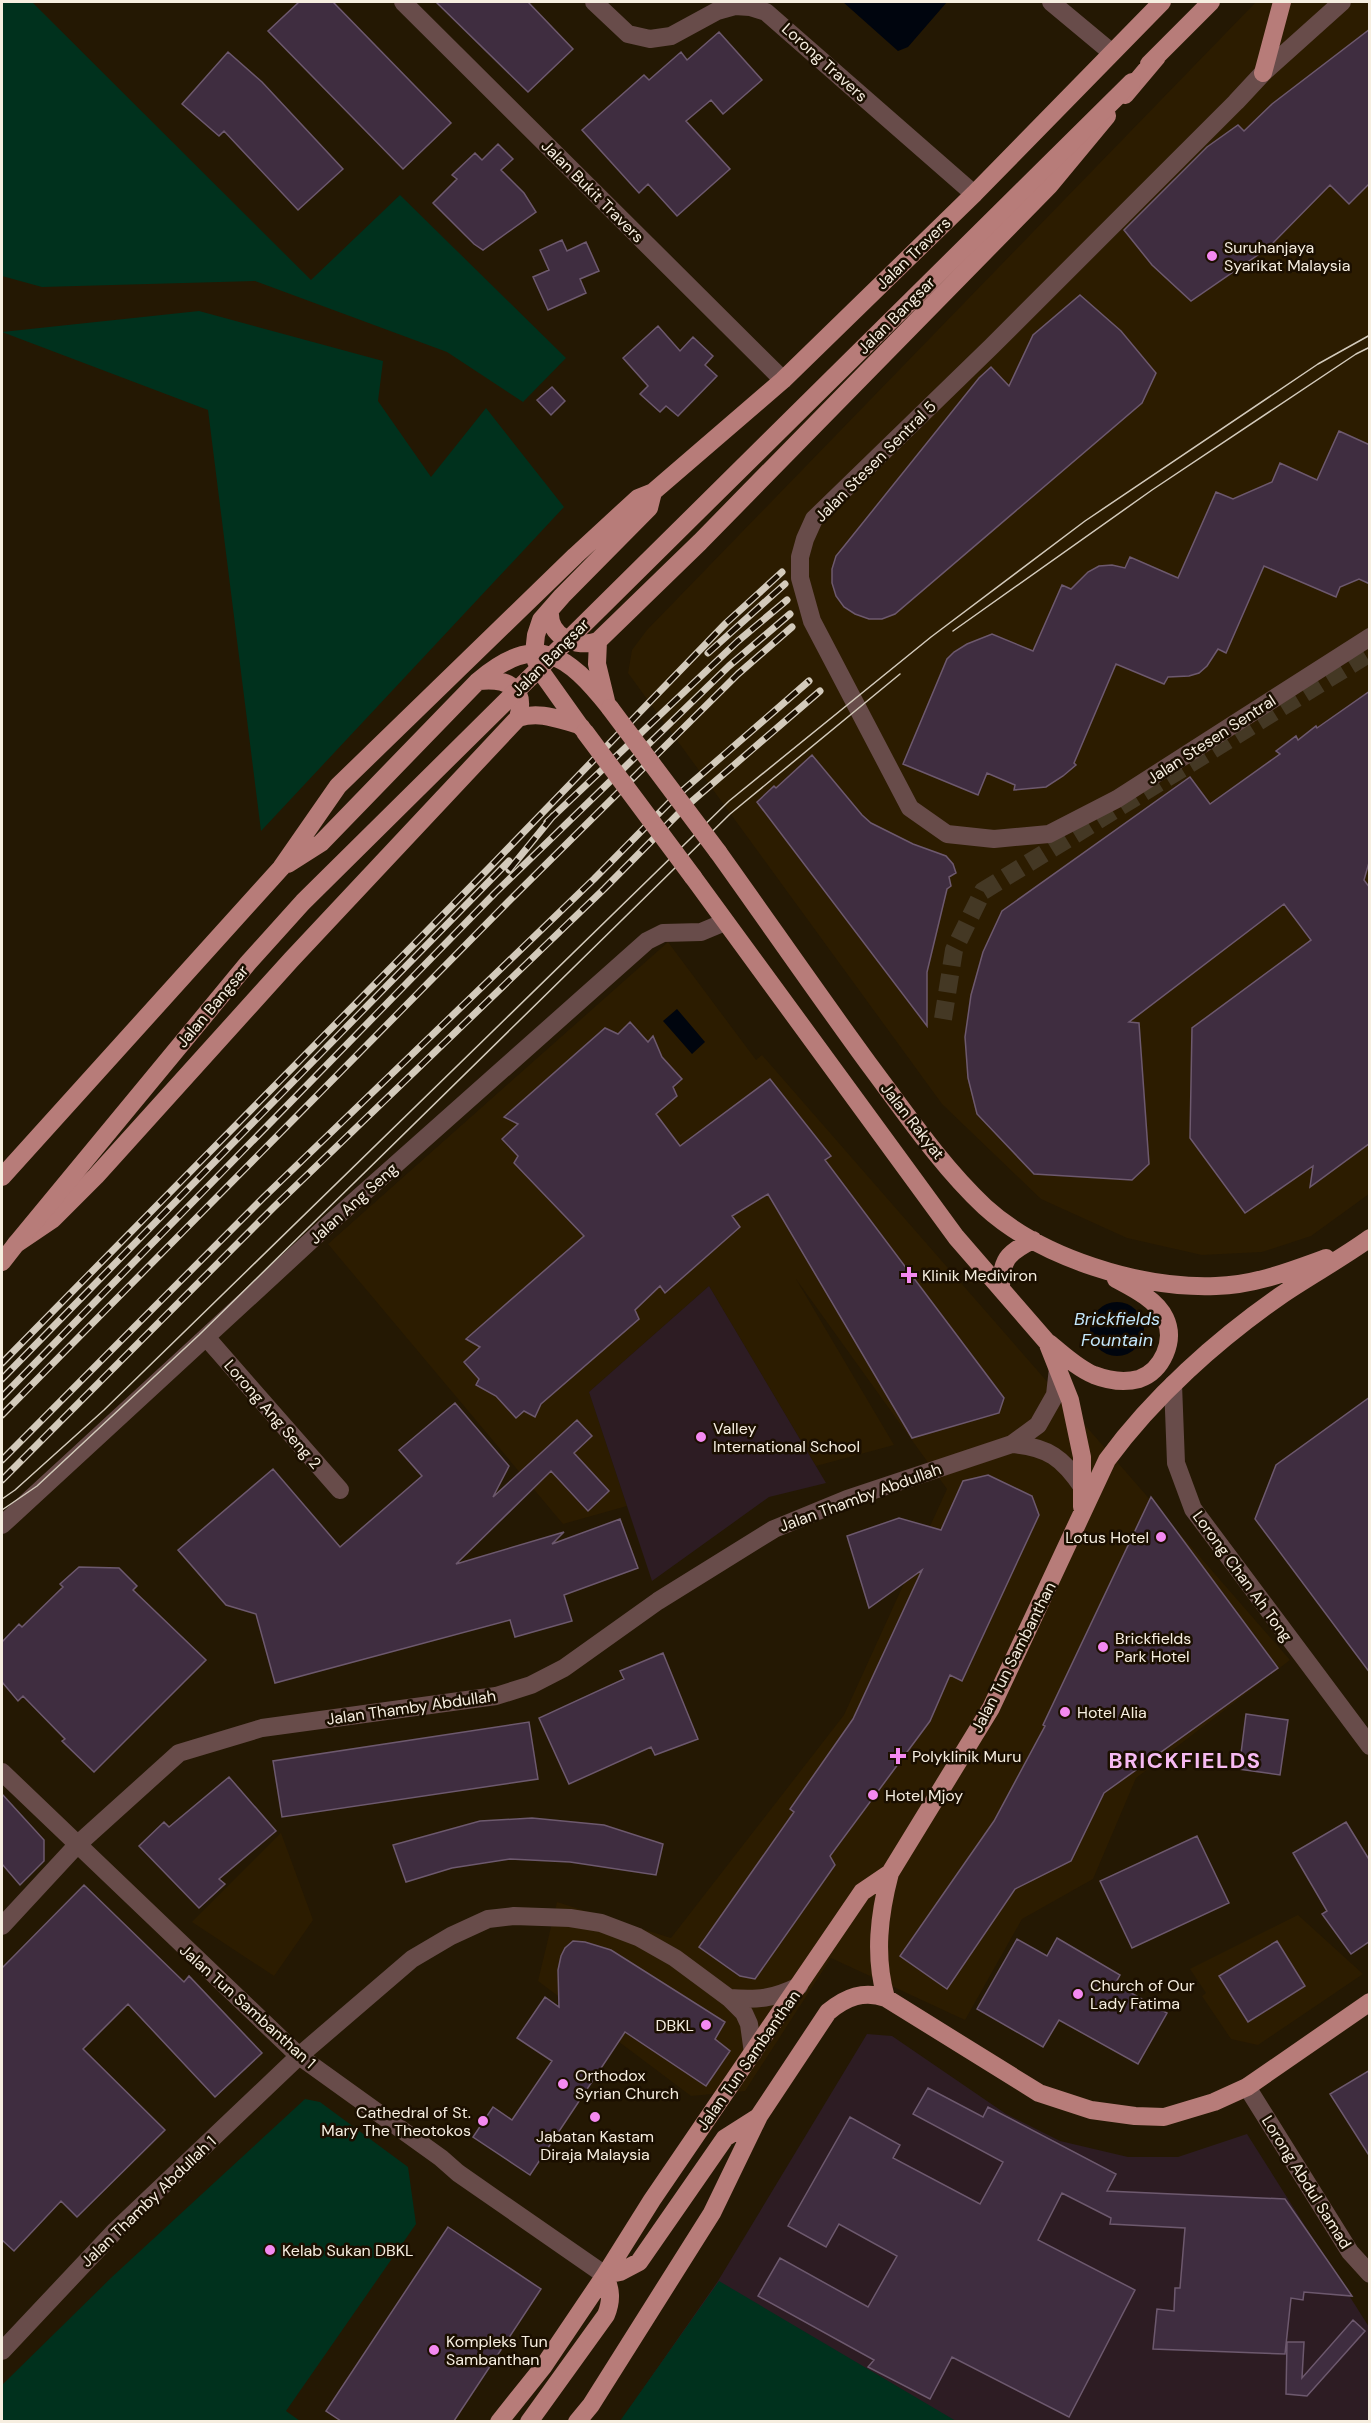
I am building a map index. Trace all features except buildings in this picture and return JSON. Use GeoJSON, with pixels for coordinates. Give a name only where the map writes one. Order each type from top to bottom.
{"type":"FeatureCollection","features":[{"type":"Feature","properties":{"kind":"main road","name":"Jalan Travers"},"geometry":{"type":"LineString","coordinates":[[653,492],[783,380],[974,194],[1162,2]]}},
{"type":"Feature","properties":{"kind":"main road"},"geometry":{"type":"LineString","coordinates":[[550,611],[552,626],[564,638],[591,644],[598,641],[700,542],[1049,186],[1157,57],[1211,2]]}},
{"type":"Feature","properties":{"kind":"main road"},"geometry":{"type":"LineString","coordinates":[[1263,73],[1282,2]]}},
{"type":"Feature","properties":{"kind":"main road","name":"Jalan Bangsar"},"geometry":{"type":"LineString","coordinates":[[2,1262],[248,963],[303,902],[1157,57]]}},
{"type":"Feature","properties":{"kind":"main road"},"geometry":{"type":"LineString","coordinates":[[281,868],[321,843],[478,681],[505,661],[534,653],[541,620],[649,508],[653,492]]}},
{"type":"Feature","properties":{"kind":"main road"},"geometry":{"type":"LineString","coordinates":[[2,1177],[281,868],[338,786],[575,556],[638,498],[653,492]]}},
{"type":"Feature","properties":{"kind":"main road"},"geometry":{"type":"LineString","coordinates":[[598,641],[597,664],[608,705]]}},
{"type":"Feature","properties":{"kind":"main road","name":"Jalan Rakyat"},"geometry":{"type":"LineString","coordinates":[[1081,1518],[1082,1456],[1073,1412],[1047,1342],[956,1237],[542,673],[534,653],[545,653],[570,665],[608,705],[718,852],[924,1139],[986,1207],[1033,1240],[1100,1270],[1176,1285],[1217,1286],[1273,1278],[1365,1242]]}},
{"type":"Feature","properties":{"kind":"main road"},"geometry":{"type":"LineString","coordinates":[[478,681],[496,680],[510,686],[519,694],[521,702],[518,718]]}},
{"type":"Feature","properties":{"kind":"main road"},"geometry":{"type":"LineString","coordinates":[[16,1244],[53,1219],[96,1176],[291,960],[518,718],[529,714],[544,714],[582,728]]}},
{"type":"Feature","properties":{"kind":"main road"},"geometry":{"type":"LineString","coordinates":[[1001,1289],[1001,1269],[1008,1256],[1016,1248],[1033,1240]]}},
{"type":"Feature","properties":{"kind":"main road","name":"Jalan Tun Sambanthan"},"geometry":{"type":"LineString","coordinates":[[499,2421],[543,2367],[652,2200],[862,1892],[890,1873],[991,1708],[1107,1460],[1173,1384],[1228,1335],[1280,1296],[1365,1242]]}},
{"type":"Feature","properties":{"kind":"main road"},"geometry":{"type":"LineString","coordinates":[[1047,1342],[1083,1370],[1109,1380],[1124,1381],[1140,1378],[1152,1371],[1163,1359],[1168,1346],[1165,1318],[1154,1304],[1140,1293],[1100,1270]]}},
{"type":"Feature","properties":{"kind":"main road"},"geometry":{"type":"LineString","coordinates":[[886,1998],[880,1977],[879,1927],[890,1873]]}},
{"type":"Feature","properties":{"kind":"main road"},"geometry":{"type":"LineString","coordinates":[[576,2421],[591,2405],[712,2213],[759,2116],[828,2012],[840,2001],[854,1996],[874,1994],[886,1998],[1039,2093],[1091,2110],[1164,2117],[1214,2102],[1247,2087],[1370,2002]]}},
{"type":"Feature","properties":{"kind":"main road"},"geometry":{"type":"LineString","coordinates":[[530,2421],[606,2315],[611,2304],[611,2289],[605,2275],[620,2272],[639,2262],[725,2138],[759,2116]]}},
{"type":"Feature","properties":{"kind":"street","name":"Jalan Bukit Travers"},"geometry":{"type":"LineString","coordinates":[[403,2],[783,380]]}},
{"type":"Feature","properties":{"kind":"street","name":"Lorong Travers"},"geometry":{"type":"LineString","coordinates":[[594,2],[628,34],[650,39],[671,36],[717,11],[735,6],[750,6],[766,12],[974,194]]}},
{"type":"Feature","properties":{"kind":"street"},"geometry":{"type":"LineString","coordinates":[[1052,2],[1111,52]]}},
{"type":"Feature","properties":{"kind":"street","name":"Jalan Stesen Sentral 5"},"geometry":{"type":"LineString","coordinates":[[1049,834],[994,839],[947,834],[910,808],[812,621],[800,578],[805,539],[814,519],[1009,329],[1263,73],[1342,2]]}},
{"type":"Feature","properties":{"kind":"street","name":"Jalan Stesen Sentral"},"geometry":{"type":"LineString","coordinates":[[1049,834],[1118,799],[1370,636]]}},
{"type":"Feature","properties":{"kind":"street","name":"Jalan Ang Seng"},"geometry":{"type":"LineString","coordinates":[[2,1525],[331,1222],[647,941],[663,933],[701,932],[725,922]]}},
{"type":"Feature","properties":{"kind":"street","name":"Lorong Ang Seng 2"},"geometry":{"type":"LineString","coordinates":[[206,1337],[340,1490]]}},
{"type":"Feature","properties":{"kind":"street","name":"Jalan Thamby Abdullah"},"geometry":{"type":"LineString","coordinates":[[2,1926],[77,1845],[179,1753],[262,1728],[496,1696],[531,1684],[564,1668],[658,1600],[774,1529],[847,1499],[1012,1444],[1038,1425],[1054,1395],[1058,1368]]}},
{"type":"Feature","properties":{"kind":"street","name":"Lorong Chan Ah Tong"},"geometry":{"type":"LineString","coordinates":[[1173,1384],[1176,1463],[1192,1509],[1370,1746]]}},
{"type":"Feature","properties":{"kind":"street","name":"Jalan Thamby Abdullah"},"geometry":{"type":"LineString","coordinates":[[1012,1444],[1031,1445],[1056,1456],[1073,1473],[1083,1488]]}},
{"type":"Feature","properties":{"kind":"street","name":"Jalan Tun Sambanthan 1"},"geometry":{"type":"LineString","coordinates":[[2,1773],[298,2056],[441,2158],[458,2173],[605,2275]]}},
{"type":"Feature","properties":{"kind":"street","name":"Jalan Thamby Abdullah 1"},"geometry":{"type":"LineString","coordinates":[[2,2351],[115,2231],[298,2056],[412,1959],[451,1936],[488,1920],[514,1916],[570,1918],[601,1923],[638,1937],[675,1958],[729,1998],[744,2013],[749,2024],[753,2053]]}},
{"type":"Feature","properties":{"kind":"street"},"geometry":{"type":"LineString","coordinates":[[729,1998],[759,2000],[780,1995],[799,1986]]}},
{"type":"Feature","properties":{"kind":"street","name":"Lorong Abdul Samad"},"geometry":{"type":"LineString","coordinates":[[1247,2087],[1350,2252],[1370,2274]]}},
{"type":"Feature","properties":{"kind":"shaded area"},"geometry":{"type":"Polygon","coordinates":[[[1256,2],[1369,2],[1369,1194],[1311,1236],[1262,1252],[1202,1255],[1127,1238],[1041,1199],[942,1104],[628,673],[632,650],[647,630],[1256,2]]]}},
{"type":"Feature","properties":{"kind":"shaded area"},"geometry":{"type":"Polygon","coordinates":[[[668,942],[756,1060],[762,1055],[1290,1660],[1136,1778],[1093,1879],[1022,1919],[965,2020],[831,1958],[745,2091],[691,2096],[538,1981],[557,1902],[671,1938],[844,1715],[947,1489],[796,1279],[894,1445],[816,1466],[709,1286],[589,1392],[627,1506],[563,1524],[328,1244],[668,942]]]}},
{"type":"Feature","properties":{"kind":"shaded area","name":"Valley International School"},"geometry":{"type":"Polygon","coordinates":[[[709,1286],[826,1483],[769,1497],[652,1581],[589,1392],[709,1286]]]}},
{"type":"Feature","properties":{"kind":"shaded area"},"geometry":{"type":"Polygon","coordinates":[[[281,1833],[313,1920],[274,1976],[192,1922],[281,1833]]]}},
{"type":"Feature","properties":{"kind":"shaded area"},"geometry":{"type":"Polygon","coordinates":[[[1298,1915],[1363,1974],[1258,2045],[1231,2039],[1202,1996],[1206,1993],[1190,1969],[1298,1915]]]}},
{"type":"Feature","properties":{"kind":"shaded area"},"geometry":{"type":"Polygon","coordinates":[[[867,2034],[892,2036],[1006,2114],[1060,2141],[1128,2157],[1178,2157],[1247,2134],[1369,2327],[1369,2421],[620,2422],[718,2281],[867,2034]]]}},
{"type":"Feature","properties":{"kind":"green space"},"geometry":{"type":"Polygon","coordinates":[[[2,2],[32,2],[311,280],[400,195],[566,358],[523,402],[447,352],[255,281],[42,287],[2,276],[2,2]]]}},
{"type":"Feature","properties":{"kind":"green space"},"geometry":{"type":"Polygon","coordinates":[[[199,311],[383,361],[378,401],[431,477],[486,408],[564,507],[261,831],[208,410],[2,332],[199,311]]]}},
{"type":"Feature","properties":{"kind":"green space","name":"Kelab Sukan DBKL"},"geometry":{"type":"Polygon","coordinates":[[[305,2099],[320,2102],[408,2167],[416,2224],[286,2411],[300,2421],[2,2421],[2,2385],[113,2276],[305,2099]]]}},
{"type":"Feature","properties":{"kind":"green space"},"geometry":{"type":"Polygon","coordinates":[[[719,2281],[956,2421],[620,2421],[719,2281]]]}},
{"type":"Feature","properties":{"kind":"water"},"geometry":{"type":"Polygon","coordinates":[[[843,2],[947,2],[908,47],[898,51],[843,2]]]}},
{"type":"Feature","properties":{"kind":"water"},"geometry":{"type":"Polygon","coordinates":[[[677,1009],[705,1042],[692,1054],[663,1021],[677,1009]]]}},
{"type":"Feature","properties":{"kind":"water","name":"Brickfields Fountain"},"geometry":{"type":"Polygon","coordinates":[[[1117,1302],[1127,1304],[1136,1310],[1142,1319],[1144,1329],[1142,1339],[1136,1348],[1127,1354],[1117,1356],[1107,1354],[1098,1348],[1092,1339],[1090,1329],[1092,1319],[1098,1310],[1107,1304],[1117,1302]]]}},
{"type":"Feature","properties":{"kind":"tunnel"},"geometry":{"type":"LineString","coordinates":[[943,1019],[954,950],[983,891],[1370,653]]}},
{"type":"Feature","properties":{"kind":"tram line"},"geometry":{"type":"LineString","coordinates":[[2,1499],[104,1410],[729,801],[931,637],[1085,521],[1318,364],[1370,335]]}},
{"type":"Feature","properties":{"kind":"tram line"},"geometry":{"type":"LineString","coordinates":[[953,631],[1152,490],[1356,354],[1370,347]]}},
{"type":"Feature","properties":{"kind":"tram line"},"geometry":{"type":"LineString","coordinates":[[2,1510],[37,1486],[199,1335],[730,814],[900,674]]}},
{"type":"Feature","properties":{"kind":"railway"},"geometry":{"type":"LineString","coordinates":[[2,1363],[489,868],[726,623],[782,572]]}},
{"type":"Feature","properties":{"kind":"railway"},"geometry":{"type":"LineString","coordinates":[[708,653],[785,584]]}},
{"type":"Feature","properties":{"kind":"railway"},"geometry":{"type":"LineString","coordinates":[[547,822],[738,641],[787,600]]}},
{"type":"Feature","properties":{"kind":"railway"},"geometry":{"type":"LineString","coordinates":[[2,1397],[495,893],[729,666],[790,614]]}},
{"type":"Feature","properties":{"kind":"railway"},"geometry":{"type":"LineString","coordinates":[[2,1415],[509,901],[738,674],[792,627]]}},
{"type":"Feature","properties":{"kind":"railway"},"geometry":{"type":"LineString","coordinates":[[2,1460],[264,1197],[594,879],[673,799],[809,681]]}},
{"type":"Feature","properties":{"kind":"railway"},"geometry":{"type":"LineString","coordinates":[[2,1480],[274,1207],[604,889],[683,809],[820,691]]}},
{"type":"Feature","properties":{"kind":"railway"},"geometry":{"type":"LineString","coordinates":[[509,870],[553,816]]}},
{"type":"Feature","properties":{"kind":"railway"},"geometry":{"type":"LineString","coordinates":[[2,1379],[509,861]]}},
{"type":"Feature","properties":{"kind":"place","name":"Suruhanjaya Syarikat Malaysia"},"geometry":{"type":"Point","coordinates":[1212,256]}},
{"type":"Feature","properties":{"kind":"place","name":"Klinik Mediviron"},"geometry":{"type":"Point","coordinates":[909,1275]}},
{"type":"Feature","properties":{"kind":"place","name":"Valley International School"},"geometry":{"type":"Point","coordinates":[701,1437]}},
{"type":"Feature","properties":{"kind":"place","name":"Lotus Hotel"},"geometry":{"type":"Point","coordinates":[1161,1537]}},
{"type":"Feature","properties":{"kind":"place","name":"Brickfields Park Hotel"},"geometry":{"type":"Point","coordinates":[1103,1647]}},
{"type":"Feature","properties":{"kind":"place","name":"Hotel Alia"},"geometry":{"type":"Point","coordinates":[1065,1712]}},
{"type":"Feature","properties":{"kind":"place","name":"Polyklinik Muru"},"geometry":{"type":"Point","coordinates":[898,1756]}},
{"type":"Feature","properties":{"kind":"place","name":"Hotel Mjoy"},"geometry":{"type":"Point","coordinates":[873,1795]}},
{"type":"Feature","properties":{"kind":"place","name":"Church of Our Lady Fatima"},"geometry":{"type":"Point","coordinates":[1078,1994]}},
{"type":"Feature","properties":{"kind":"place","name":"DBKL"},"geometry":{"type":"Point","coordinates":[706,2025]}},
{"type":"Feature","properties":{"kind":"place","name":"Orthodox Syrian Church"},"geometry":{"type":"Point","coordinates":[563,2084]}},
{"type":"Feature","properties":{"kind":"place","name":"Jabatan Kastam Diraja Malaysia"},"geometry":{"type":"Point","coordinates":[595,2117]}},
{"type":"Feature","properties":{"kind":"place","name":"Cathedral of St. Mary The Theotokos"},"geometry":{"type":"Point","coordinates":[483,2121]}},
{"type":"Feature","properties":{"kind":"place","name":"Kelab Sukan DBKL"},"geometry":{"type":"Point","coordinates":[270,2250]}},
{"type":"Feature","properties":{"kind":"place","name":"Kompleks Tun Sambanthan"},"geometry":{"type":"Point","coordinates":[434,2350]}},
{"type":"Feature","properties":{"kind":"district","name":"BRICKFIELDS"},"geometry":{"type":"Point","coordinates":[1185,1760]}}]}
